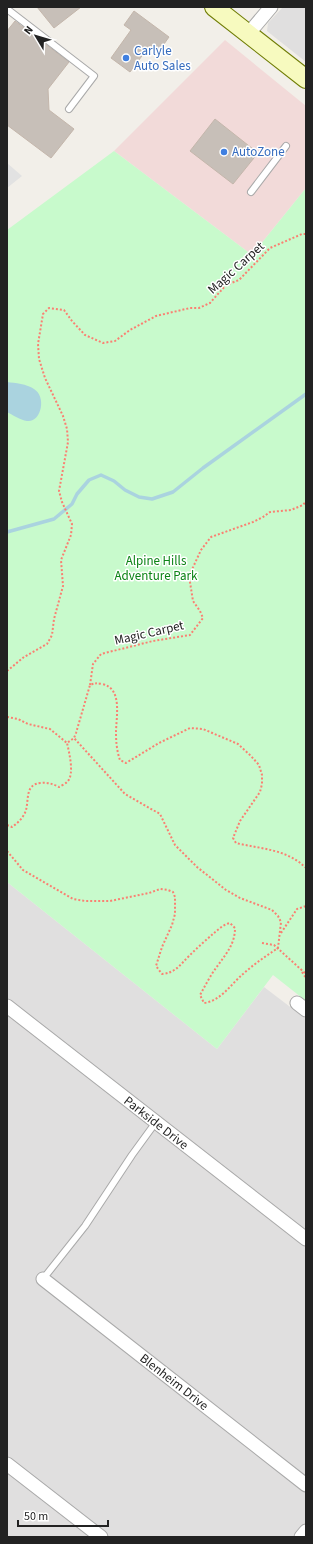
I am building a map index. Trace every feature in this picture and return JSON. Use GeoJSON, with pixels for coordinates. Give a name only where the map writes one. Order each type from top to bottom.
{"type":"FeatureCollection","features":[{"type":"Feature","properties":{"kind":"main road"},"geometry":{"type":"LineString","coordinates":[[219,9],[306,79]]}},
{"type":"Feature","properties":{"kind":"street"},"geometry":{"type":"LineString","coordinates":[[249,33],[271,7]]}},
{"type":"Feature","properties":{"kind":"street","name":"Parkside Drive"},"geometry":{"type":"LineString","coordinates":[[7,1006],[306,1239]]}},
{"type":"Feature","properties":{"kind":"street","name":"Blenheim Drive"},"geometry":{"type":"LineString","coordinates":[[43,1279],[306,1485]]}},
{"type":"Feature","properties":{"kind":"street"},"geometry":{"type":"LineString","coordinates":[[7,1464],[101,1537]]}},
{"type":"Feature","properties":{"kind":"street"},"geometry":{"type":"LineString","coordinates":[[301,1537],[306,1531]]}},
{"type":"Feature","properties":{"kind":"lane"},"geometry":{"type":"LineString","coordinates":[[7,9],[94,76],[69,109]]}},
{"type":"Feature","properties":{"kind":"lane"},"geometry":{"type":"LineString","coordinates":[[251,192],[286,146]]}},
{"type":"Feature","properties":{"kind":"lane"},"geometry":{"type":"LineString","coordinates":[[43,1279],[85,1226],[132,1155],[156,1122]]}},
{"type":"Feature","properties":{"kind":"path","name":"Magic Carpet"},"geometry":{"type":"LineString","coordinates":[[7,671],[24,657],[47,644],[52,635],[54,619],[63,586],[61,560],[71,535],[72,524],[70,516],[62,502],[59,491],[68,442],[63,416],[45,378],[39,358],[39,337],[43,314],[49,308],[64,310],[72,322],[85,335],[103,343],[115,341],[130,330],[156,316],[190,308],[199,308],[210,303],[226,285],[239,280],[270,248],[302,234],[306,234]]}},
{"type":"Feature","properties":{"kind":"path","name":"Magic Carpet"},"geometry":{"type":"LineString","coordinates":[[90,685],[93,664],[101,654],[153,641],[190,634],[197,626],[203,618],[200,610],[193,601],[189,576],[202,550],[211,537],[253,522],[270,512],[291,510],[303,505],[306,501]]}},
{"type":"Feature","properties":{"kind":"path"},"geometry":{"type":"LineString","coordinates":[[67,743],[74,738],[90,685],[95,683],[107,685],[112,688],[114,692],[117,704],[116,734],[118,755],[120,760],[126,763],[159,743],[190,728],[203,729],[238,744],[259,765],[262,775],[260,792],[240,821],[233,838],[236,843],[260,847],[294,858],[306,868]]}},
{"type":"Feature","properties":{"kind":"path"},"geometry":{"type":"LineString","coordinates":[[7,717],[50,729],[67,743],[71,770],[68,782],[59,787],[45,782],[35,783],[31,786],[26,803],[26,810],[19,822],[12,827],[7,825]]}},
{"type":"Feature","properties":{"kind":"path"},"geometry":{"type":"LineString","coordinates":[[7,851],[23,870],[73,899],[110,901],[149,893],[160,889],[173,892],[175,896],[172,925],[162,947],[156,966],[162,974],[170,974],[179,968],[207,939],[222,926],[230,923],[235,928],[235,936],[231,947],[215,969],[200,995],[204,1003],[210,1002],[219,996],[232,986],[242,974],[278,948],[281,922],[278,916],[272,910],[240,898],[226,890],[197,867],[175,845],[160,814],[125,794],[74,738]]}},
{"type":"Feature","properties":{"kind":"path"},"geometry":{"type":"LineString","coordinates":[[280,934],[297,909],[306,906]]}},
{"type":"Feature","properties":{"kind":"path"},"geometry":{"type":"LineString","coordinates":[[262,943],[274,945],[306,974]]}},
{"type":"Feature","properties":{"kind":"path"},"geometry":{"type":"LineString","coordinates":[[299,968],[306,978]]}},
{"type":"Feature","properties":{"kind":"shaded area"},"geometry":{"type":"Polygon","coordinates":[[[283,7],[306,7],[306,62],[267,31],[268,23],[283,7]]]}},
{"type":"Feature","properties":{"kind":"shaded area"},"geometry":{"type":"Polygon","coordinates":[[[225,40],[306,106],[306,188],[252,255],[114,151],[225,40]]]}},
{"type":"Feature","properties":{"kind":"shaded area"},"geometry":{"type":"Polygon","coordinates":[[[7,163],[22,176],[7,188],[7,163]]]}},
{"type":"Feature","properties":{"kind":"shaded area"},"geometry":{"type":"Polygon","coordinates":[[[7,882],[217,1049],[264,987],[306,1019],[306,1537],[7,1537],[7,882]]]}},
{"type":"Feature","properties":{"kind":"green space","name":"Alpine Hills Adventure Park"},"geometry":{"type":"Polygon","coordinates":[[[114,151],[252,255],[306,188],[306,1001],[273,975],[217,1049],[7,882],[7,230],[114,151]]]}},
{"type":"Feature","properties":{"kind":"water"},"geometry":{"type":"Polygon","coordinates":[[[7,382],[28,386],[38,393],[41,409],[36,418],[32,421],[19,419],[7,412],[7,382]]]}},
{"type":"Feature","properties":{"kind":"building"},"geometry":{"type":"Polygon","coordinates":[[[37,7],[81,7],[54,28],[37,7]]]}},
{"type":"Feature","properties":{"kind":"building"},"geometry":{"type":"Polygon","coordinates":[[[134,11],[169,37],[159,51],[150,45],[130,72],[111,58],[131,30],[124,25],[134,11]]]}},
{"type":"Feature","properties":{"kind":"building"},"geometry":{"type":"Polygon","coordinates":[[[15,21],[69,62],[48,89],[49,110],[74,129],[51,158],[7,125],[7,31],[15,21]]]}},
{"type":"Feature","properties":{"kind":"building","name":"AutoZone"},"geometry":{"type":"Polygon","coordinates":[[[215,119],[258,153],[233,184],[190,151],[215,119]]]}},
{"type":"Feature","properties":{"kind":"waterway"},"geometry":{"type":"LineString","coordinates":[[7,532],[54,519],[72,504],[77,494],[89,480],[101,475],[114,481],[125,490],[139,497],[152,499],[173,492],[203,468],[306,394]]}},
{"type":"Feature","properties":{"kind":"place","name":"Carlyle Auto Sales"},"geometry":{"type":"Point","coordinates":[126,58]}},
{"type":"Feature","properties":{"kind":"place","name":"AutoZone"},"geometry":{"type":"Point","coordinates":[224,152]}}]}
